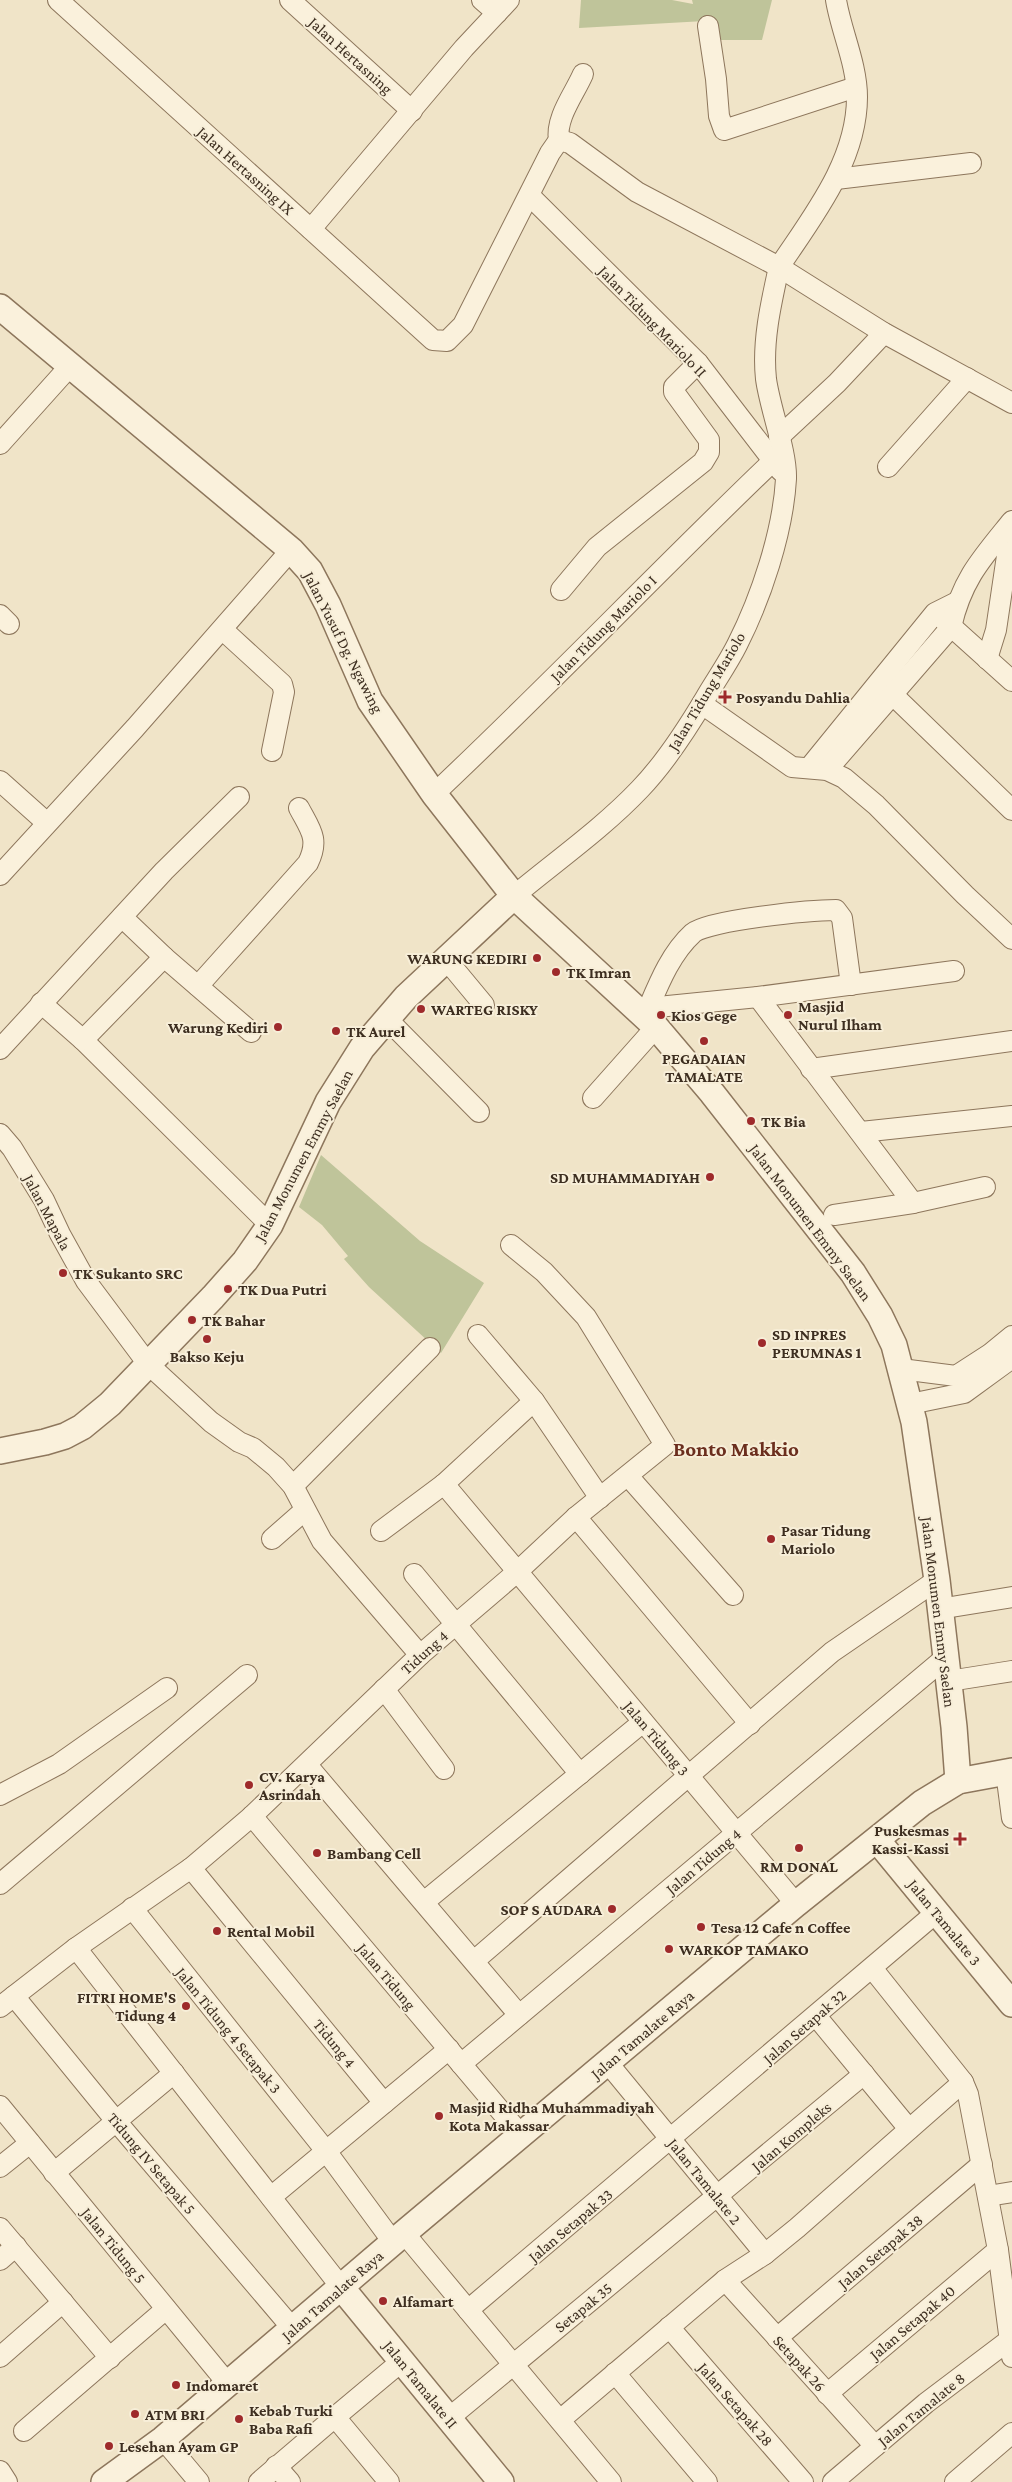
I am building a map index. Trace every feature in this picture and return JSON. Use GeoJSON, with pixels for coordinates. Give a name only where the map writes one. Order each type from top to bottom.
{"type":"FeatureCollection","features":[{"type":"Feature","properties":{"kind":"street","name":"Jalan Hertasning IX"},"geometry":{"type":"LineString","coordinates":[[58,0],[433,340],[448,341],[463,325],[530,196]]}},
{"type":"Feature","properties":{"kind":"street","name":"Jalan Hertasning"},"geometry":{"type":"LineString","coordinates":[[290,0],[412,111]]}},
{"type":"Feature","properties":{"kind":"street","name":"Jalan Tidung Mariolo"},"geometry":{"type":"LineString","coordinates":[[514,896],[640,789],[679,739],[702,704],[737,644],[758,595],[770,559],[782,510],[786,477],[770,401],[765,357],[770,315],[779,267],[836,179],[846,154],[857,96],[836,0]]}},
{"type":"Feature","properties":{"kind":"street"},"geometry":{"type":"LineString","coordinates":[[311,229],[412,111],[496,4]]}},
{"type":"Feature","properties":{"kind":"street"},"geometry":{"type":"LineString","coordinates":[[708,26],[716,79],[719,116],[724,130],[856,87]]}},
{"type":"Feature","properties":{"kind":"street"},"geometry":{"type":"LineString","coordinates":[[530,196],[550,153],[559,140],[559,130],[565,113],[583,74]]}},
{"type":"Feature","properties":{"kind":"street"},"geometry":{"type":"LineString","coordinates":[[559,140],[570,144],[638,192],[779,267],[884,333],[1012,403]]}},
{"type":"Feature","properties":{"kind":"street"},"geometry":{"type":"LineString","coordinates":[[836,179],[972,162]]}},
{"type":"Feature","properties":{"kind":"street","name":"Jalan Tidung Mariolo II"},"geometry":{"type":"LineString","coordinates":[[530,196],[698,364],[772,462],[786,477]]}},
{"type":"Feature","properties":{"kind":"street","name":"Jalan Yusuf Dg. Ngawing"},"geometry":{"type":"LineString","coordinates":[[0,306],[291,550],[310,571],[328,605],[370,701],[434,794],[514,896]]}},
{"type":"Feature","properties":{"kind":"street"},"geometry":{"type":"LineString","coordinates":[[779,437],[837,383],[884,333]]}},
{"type":"Feature","properties":{"kind":"street"},"geometry":{"type":"LineString","coordinates":[[561,590],[597,547],[703,462],[709,452],[709,440],[674,392],[674,387],[698,364]]}},
{"type":"Feature","properties":{"kind":"street"},"geometry":{"type":"LineString","coordinates":[[0,444],[70,366]]}},
{"type":"Feature","properties":{"kind":"street"},"geometry":{"type":"LineString","coordinates":[[888,467],[967,378]]}},
{"type":"Feature","properties":{"kind":"street","name":"Jalan Tidung Mariolo I"},"geometry":{"type":"LineString","coordinates":[[434,794],[511,721],[638,591],[772,462]]}},
{"type":"Feature","properties":{"kind":"street"},"geometry":{"type":"LineString","coordinates":[[818,769],[893,696],[952,628],[957,602],[972,570],[1012,521]]}},
{"type":"Feature","properties":{"kind":"street"},"geometry":{"type":"LineString","coordinates":[[987,659],[996,630],[1012,521]]}},
{"type":"Feature","properties":{"kind":"street"},"geometry":{"type":"LineString","coordinates":[[0,875],[223,630],[291,550]]}},
{"type":"Feature","properties":{"kind":"street"},"geometry":{"type":"LineString","coordinates":[[818,769],[935,613],[957,602]]}},
{"type":"Feature","properties":{"kind":"street"},"geometry":{"type":"LineString","coordinates":[[935,613],[1012,681]]}},
{"type":"Feature","properties":{"kind":"street"},"geometry":{"type":"LineString","coordinates":[[223,630],[282,684],[284,692],[272,741],[272,751]]}},
{"type":"Feature","properties":{"kind":"street"},"geometry":{"type":"LineString","coordinates":[[893,696],[1012,810]]}},
{"type":"Feature","properties":{"kind":"street"},"geometry":{"type":"LineString","coordinates":[[702,704],[792,767],[818,769],[844,778],[876,805],[965,895],[1012,939]]}},
{"type":"Feature","properties":{"kind":"street"},"geometry":{"type":"LineString","coordinates":[[0,781],[47,823]]}},
{"type":"Feature","properties":{"kind":"street"},"geometry":{"type":"LineString","coordinates":[[0,1049],[164,871],[239,797]]}},
{"type":"Feature","properties":{"kind":"street"},"geometry":{"type":"LineString","coordinates":[[198,986],[308,863],[314,851],[315,840],[299,808]]}},
{"type":"Feature","properties":{"kind":"street","name":"Jalan Monumen Emmy Saelan"},"geometry":{"type":"LineString","coordinates":[[0,1451],[45,1442],[65,1436],[82,1427],[110,1404],[219,1290],[245,1261],[270,1225],[342,1078],[386,1018],[445,958],[514,896],[647,1015],[712,1093],[853,1273],[880,1316],[894,1345],[910,1404],[937,1580],[958,1781]]}},
{"type":"Feature","properties":{"kind":"street"},"geometry":{"type":"LineString","coordinates":[[594,1098],[647,1015],[670,964],[693,934],[703,927],[738,920],[836,910],[842,918],[851,985]]}},
{"type":"Feature","properties":{"kind":"street"},"geometry":{"type":"LineString","coordinates":[[122,917],[164,957],[251,1032]]}},
{"type":"Feature","properties":{"kind":"street"},"geometry":{"type":"LineString","coordinates":[[83,1040],[164,957]]}},
{"type":"Feature","properties":{"kind":"street"},"geometry":{"type":"LineString","coordinates":[[445,958],[484,1005]]}},
{"type":"Feature","properties":{"kind":"street"},"geometry":{"type":"LineString","coordinates":[[647,1015],[758,997],[954,972]]}},
{"type":"Feature","properties":{"kind":"street"},"geometry":{"type":"LineString","coordinates":[[758,997],[913,1203]]}},
{"type":"Feature","properties":{"kind":"street"},"geometry":{"type":"LineString","coordinates":[[41,1003],[83,1040],[270,1225]]}},
{"type":"Feature","properties":{"kind":"street"},"geometry":{"type":"LineString","coordinates":[[386,1018],[479,1112]]}},
{"type":"Feature","properties":{"kind":"street"},"geometry":{"type":"LineString","coordinates":[[811,1069],[1012,1041]]}},
{"type":"Feature","properties":{"kind":"street"},"geometry":{"type":"LineString","coordinates":[[861,1132],[1012,1116]]}},
{"type":"Feature","properties":{"kind":"street","name":"Jalan Mapala"},"geometry":{"type":"LineString","coordinates":[[0,1134],[12,1148],[44,1200],[86,1281],[148,1364],[224,1432],[265,1457],[293,1486],[322,1541],[420,1655]]}},
{"type":"Feature","properties":{"kind":"street"},"geometry":{"type":"LineString","coordinates":[[834,1215],[913,1203],[985,1187]]}},
{"type":"Feature","properties":{"kind":"street","name":"Tidung 4"},"geometry":{"type":"LineString","coordinates":[[7,2001],[76,1948],[191,1868],[252,1816],[307,1765],[420,1655],[517,1572],[576,1517],[666,1445],[586,1317],[544,1272],[510,1245]]}},
{"type":"Feature","properties":{"kind":"street"},"geometry":{"type":"LineString","coordinates":[[478,1335],[534,1401],[600,1498]]}},
{"type":"Feature","properties":{"kind":"street"},"geometry":{"type":"LineString","coordinates":[[960,1384],[990,1354],[1012,1336]]}},
{"type":"Feature","properties":{"kind":"street"},"geometry":{"type":"LineString","coordinates":[[293,1486],[430,1348]]}},
{"type":"Feature","properties":{"kind":"street"},"geometry":{"type":"LineString","coordinates":[[910,1404],[960,1384],[1012,1358]]}},
{"type":"Feature","properties":{"kind":"street"},"geometry":{"type":"LineString","coordinates":[[901,1369],[960,1384]]}},
{"type":"Feature","properties":{"kind":"street"},"geometry":{"type":"LineString","coordinates":[[381,1531],[444,1484],[534,1401]]}},
{"type":"Feature","properties":{"kind":"street"},"geometry":{"type":"LineString","coordinates":[[628,1476],[732,1595]]}},
{"type":"Feature","properties":{"kind":"street","name":"Jalan Tidung 3"},"geometry":{"type":"LineString","coordinates":[[444,1484],[796,1904]]}},
{"type":"Feature","properties":{"kind":"street"},"geometry":{"type":"LineString","coordinates":[[272,1539],[305,1510]]}},
{"type":"Feature","properties":{"kind":"street"},"geometry":{"type":"LineString","coordinates":[[576,1517],[750,1724]]}},
{"type":"Feature","properties":{"kind":"street"},"geometry":{"type":"LineString","coordinates":[[414,1574],[580,1774]]}},
{"type":"Feature","properties":{"kind":"street"},"geometry":{"type":"LineString","coordinates":[[474,1961],[832,1652],[937,1580]]}},
{"type":"Feature","properties":{"kind":"street"},"geometry":{"type":"LineString","coordinates":[[940,1608],[1012,1598]]}},
{"type":"Feature","properties":{"kind":"street"},"geometry":{"type":"LineString","coordinates":[[947,1670],[1012,1671]]}},
{"type":"Feature","properties":{"kind":"street","name":"Jalan Tidung 4"},"geometry":{"type":"LineString","coordinates":[[271,2197],[384,2103],[519,2015],[736,1833],[947,1670]]}},
{"type":"Feature","properties":{"kind":"street"},"geometry":{"type":"LineString","coordinates":[[0,1884],[247,1675]]}},
{"type":"Feature","properties":{"kind":"street"},"geometry":{"type":"LineString","coordinates":[[0,1795],[59,1764],[167,1688]]}},
{"type":"Feature","properties":{"kind":"street"},"geometry":{"type":"LineString","coordinates":[[384,1689],[444,1768]]}},
{"type":"Feature","properties":{"kind":"street"},"geometry":{"type":"LineString","coordinates":[[424,1902],[643,1722]]}},
{"type":"Feature","properties":{"kind":"street"},"geometry":{"type":"LineString","coordinates":[[307,1765],[519,2015]]}},
{"type":"Feature","properties":{"kind":"street"},"geometry":{"type":"LineString","coordinates":[[1009,1771],[1012,1818]]}},
{"type":"Feature","properties":{"kind":"street","name":"Jalan Tamalate Raya"},"geometry":{"type":"LineString","coordinates":[[104,2482],[163,2439],[398,2237],[796,1904],[922,1803],[958,1781],[1009,1771]]}},
{"type":"Feature","properties":{"kind":"street","name":"Jalan Tidung"},"geometry":{"type":"LineString","coordinates":[[252,1816],[521,2136]]}},
{"type":"Feature","properties":{"kind":"street","name":"Jalan Tamalate 3"},"geometry":{"type":"LineString","coordinates":[[877,1840],[1012,2004]]}},
{"type":"Feature","properties":{"kind":"street","name":"Tidung 4"},"geometry":{"type":"LineString","coordinates":[[191,1868],[384,2103]]}},
{"type":"Feature","properties":{"kind":"street","name":"Jalan Tidung 4 Setapak 3"},"geometry":{"type":"LineString","coordinates":[[132,1908],[326,2151]]}},
{"type":"Feature","properties":{"kind":"street","name":"Jalan Setapak 32"},"geometry":{"type":"LineString","coordinates":[[671,2139],[937,1912]]}},
{"type":"Feature","properties":{"kind":"street"},"geometry":{"type":"LineString","coordinates":[[76,1948],[341,2287]]}},
{"type":"Feature","properties":{"kind":"street"},"geometry":{"type":"LineString","coordinates":[[872,1968],[963,2082],[968,2094],[998,2250],[1011,2344]]}},
{"type":"Feature","properties":{"kind":"street","name":"Tidung IV Setapak 5"},"geometry":{"type":"LineString","coordinates":[[7,2001],[116,2121],[293,2329]]}},
{"type":"Feature","properties":{"kind":"street"},"geometry":{"type":"LineString","coordinates":[[816,2016],[909,2129]]}},
{"type":"Feature","properties":{"kind":"street","name":"Jalan Tamalate 2"},"geometry":{"type":"LineString","coordinates":[[607,2062],[765,2254]]}},
{"type":"Feature","properties":{"kind":"street"},"geometry":{"type":"LineString","coordinates":[[54,2173],[174,2073]]}},
{"type":"Feature","properties":{"kind":"street","name":"Jalan Kompleks"},"geometry":{"type":"LineString","coordinates":[[718,2197],[864,2074]]}},
{"type":"Feature","properties":{"kind":"street"},"geometry":{"type":"LineString","coordinates":[[560,2420],[725,2280],[765,2254],[963,2082]]}},
{"type":"Feature","properties":{"kind":"street","name":"Jalan Tidung 5"},"geometry":{"type":"LineString","coordinates":[[0,2106],[228,2384]]}},
{"type":"Feature","properties":{"kind":"street","name":"Jalan Setapak 33"},"geometry":{"type":"LineString","coordinates":[[468,2310],[671,2139]]}},
{"type":"Feature","properties":{"kind":"street"},"geometry":{"type":"LineString","coordinates":[[0,2167],[30,2143]]}},
{"type":"Feature","properties":{"kind":"street"},"geometry":{"type":"LineString","coordinates":[[326,2151],[398,2237],[468,2310],[611,2482]]}},
{"type":"Feature","properties":{"kind":"street","name":"Jalan Setapak 38"},"geometry":{"type":"LineString","coordinates":[[777,2338],[982,2164]]}},
{"type":"Feature","properties":{"kind":"street"},"geometry":{"type":"LineString","coordinates":[[988,2196],[1012,2192]]}},
{"type":"Feature","properties":{"kind":"street","name":"Setapak 35"},"geometry":{"type":"LineString","coordinates":[[449,2418],[718,2197]]}},
{"type":"Feature","properties":{"kind":"street"},"geometry":{"type":"LineString","coordinates":[[0,2228],[110,2358]]}},
{"type":"Feature","properties":{"kind":"street"},"geometry":{"type":"LineString","coordinates":[[0,2260],[16,2246]]}},
{"type":"Feature","properties":{"kind":"street","name":"Jalan Setapak 40"},"geometry":{"type":"LineString","coordinates":[[827,2394],[998,2250]]}},
{"type":"Feature","properties":{"kind":"street","name":"Setapak 26"},"geometry":{"type":"LineString","coordinates":[[725,2280],[875,2446]]}},
{"type":"Feature","properties":{"kind":"street","name":"Jalan Tamalate II"},"geometry":{"type":"LineString","coordinates":[[341,2287],[501,2482]]}},
{"type":"Feature","properties":{"kind":"street"},"geometry":{"type":"LineString","coordinates":[[0,2357],[63,2302]]}},
{"type":"Feature","properties":{"kind":"street"},"geometry":{"type":"LineString","coordinates":[[24,2431],[166,2310]]}},
{"type":"Feature","properties":{"kind":"street","name":"Jalan Setapak 28"},"geometry":{"type":"LineString","coordinates":[[669,2327],[802,2482]]}},
{"type":"Feature","properties":{"kind":"street","name":"Jalan Tamalate 8"},"geometry":{"type":"LineString","coordinates":[[833,2482],[875,2446],[1011,2344]]}},
{"type":"Feature","properties":{"kind":"street"},"geometry":{"type":"LineString","coordinates":[[259,2482],[402,2361]]}},
{"type":"Feature","properties":{"kind":"street"},"geometry":{"type":"LineString","coordinates":[[615,2373],[707,2482]]}},
{"type":"Feature","properties":{"kind":"street"},"geometry":{"type":"LineString","coordinates":[[335,2417],[389,2482]]}},
{"type":"Feature","properties":{"kind":"street"},"geometry":{"type":"LineString","coordinates":[[955,2482],[1012,2433]]}},
{"type":"Feature","properties":{"kind":"street"},"geometry":{"type":"LineString","coordinates":[[163,2439],[200,2482]]}},
{"type":"Feature","properties":{"kind":"street"},"geometry":{"type":"LineString","coordinates":[[276,2466],[290,2482]]}},
{"type":"Feature","properties":{"kind":"street"},"geometry":{"type":"LineString","coordinates":[[0,2471],[7,2482]]}},
{"type":"Feature","properties":{"kind":"green space"},"geometry":{"type":"Polygon","coordinates":[[[581,0],[672,0],[693,4],[692,0],[772,0],[762,40],[714,40],[705,21],[579,28],[581,0]]]}},
{"type":"Feature","properties":{"kind":"green space"},"geometry":{"type":"Polygon","coordinates":[[[321,1155],[420,1241],[484,1283],[441,1353],[369,1287],[344,1259],[348,1256],[322,1225],[299,1207],[321,1155]]]}},
{"type":"Feature","properties":{"kind":"place","name":"Posyandu Dahlia"},"geometry":{"type":"Point","coordinates":[725,697]}},
{"type":"Feature","properties":{"kind":"place","name":"WARUNG KEDIRI"},"geometry":{"type":"Point","coordinates":[537,958]}},
{"type":"Feature","properties":{"kind":"place","name":"TK Imran"},"geometry":{"type":"Point","coordinates":[556,972]}},
{"type":"Feature","properties":{"kind":"place","name":"WARTEG RISKY"},"geometry":{"type":"Point","coordinates":[421,1009]}},
{"type":"Feature","properties":{"kind":"place","name":"Kios Gege"},"geometry":{"type":"Point","coordinates":[661,1015]}},
{"type":"Feature","properties":{"kind":"place","name":"Masjid Nurul Ilham"},"geometry":{"type":"Point","coordinates":[788,1015]}},
{"type":"Feature","properties":{"kind":"place","name":"Warung Kediri"},"geometry":{"type":"Point","coordinates":[278,1027]}},
{"type":"Feature","properties":{"kind":"place","name":"TK Aurel"},"geometry":{"type":"Point","coordinates":[336,1031]}},
{"type":"Feature","properties":{"kind":"place","name":"PEGADAIAN TAMALATE"},"geometry":{"type":"Point","coordinates":[704,1041]}},
{"type":"Feature","properties":{"kind":"place","name":"TK Bia"},"geometry":{"type":"Point","coordinates":[751,1121]}},
{"type":"Feature","properties":{"kind":"place","name":"SD MUHAMMADIYAH"},"geometry":{"type":"Point","coordinates":[710,1177]}},
{"type":"Feature","properties":{"kind":"place","name":"TK Sukanto SRC"},"geometry":{"type":"Point","coordinates":[63,1273]}},
{"type":"Feature","properties":{"kind":"place","name":"TK Dua Putri"},"geometry":{"type":"Point","coordinates":[228,1289]}},
{"type":"Feature","properties":{"kind":"place","name":"TK Bahar"},"geometry":{"type":"Point","coordinates":[192,1320]}},
{"type":"Feature","properties":{"kind":"place","name":"Bakso Keju"},"geometry":{"type":"Point","coordinates":[207,1339]}},
{"type":"Feature","properties":{"kind":"place","name":"SD INPRES PERUMNAS 1"},"geometry":{"type":"Point","coordinates":[762,1343]}},
{"type":"Feature","properties":{"kind":"place","name":"Pasar Tidung Mariolo"},"geometry":{"type":"Point","coordinates":[771,1539]}},
{"type":"Feature","properties":{"kind":"place","name":"CV. Karya Asrindah"},"geometry":{"type":"Point","coordinates":[249,1785]}},
{"type":"Feature","properties":{"kind":"place","name":"Puskesmas Kassi-Kassi"},"geometry":{"type":"Point","coordinates":[960,1839]}},
{"type":"Feature","properties":{"kind":"place","name":"RM DONAL"},"geometry":{"type":"Point","coordinates":[799,1848]}},
{"type":"Feature","properties":{"kind":"place","name":"Bambang Cell"},"geometry":{"type":"Point","coordinates":[317,1853]}},
{"type":"Feature","properties":{"kind":"place","name":"SOP S AUDARA"},"geometry":{"type":"Point","coordinates":[612,1909]}},
{"type":"Feature","properties":{"kind":"place","name":"Tesa 12 Cafe n Coffee"},"geometry":{"type":"Point","coordinates":[701,1927]}},
{"type":"Feature","properties":{"kind":"place","name":"Rental Mobil"},"geometry":{"type":"Point","coordinates":[217,1931]}},
{"type":"Feature","properties":{"kind":"place","name":"WARKOP TAMAKO"},"geometry":{"type":"Point","coordinates":[669,1949]}},
{"type":"Feature","properties":{"kind":"place","name":"FITRI HOME'S Tidung 4"},"geometry":{"type":"Point","coordinates":[186,2006]}},
{"type":"Feature","properties":{"kind":"place","name":"Masjid Ridha Muhammadiyah Kota Makassar"},"geometry":{"type":"Point","coordinates":[439,2116]}},
{"type":"Feature","properties":{"kind":"place","name":"Alfamart"},"geometry":{"type":"Point","coordinates":[383,2301]}},
{"type":"Feature","properties":{"kind":"place","name":"Indomaret"},"geometry":{"type":"Point","coordinates":[176,2385]}},
{"type":"Feature","properties":{"kind":"place","name":"ATM BRI"},"geometry":{"type":"Point","coordinates":[135,2414]}},
{"type":"Feature","properties":{"kind":"place","name":"Kebab Turki Baba Rafi"},"geometry":{"type":"Point","coordinates":[239,2419]}},
{"type":"Feature","properties":{"kind":"place","name":"Lesehan Ayam GP"},"geometry":{"type":"Point","coordinates":[109,2446]}},
{"type":"Feature","properties":{"kind":"district","name":"Bonto Makkio"},"geometry":{"type":"Point","coordinates":[736,1449]}}]}
